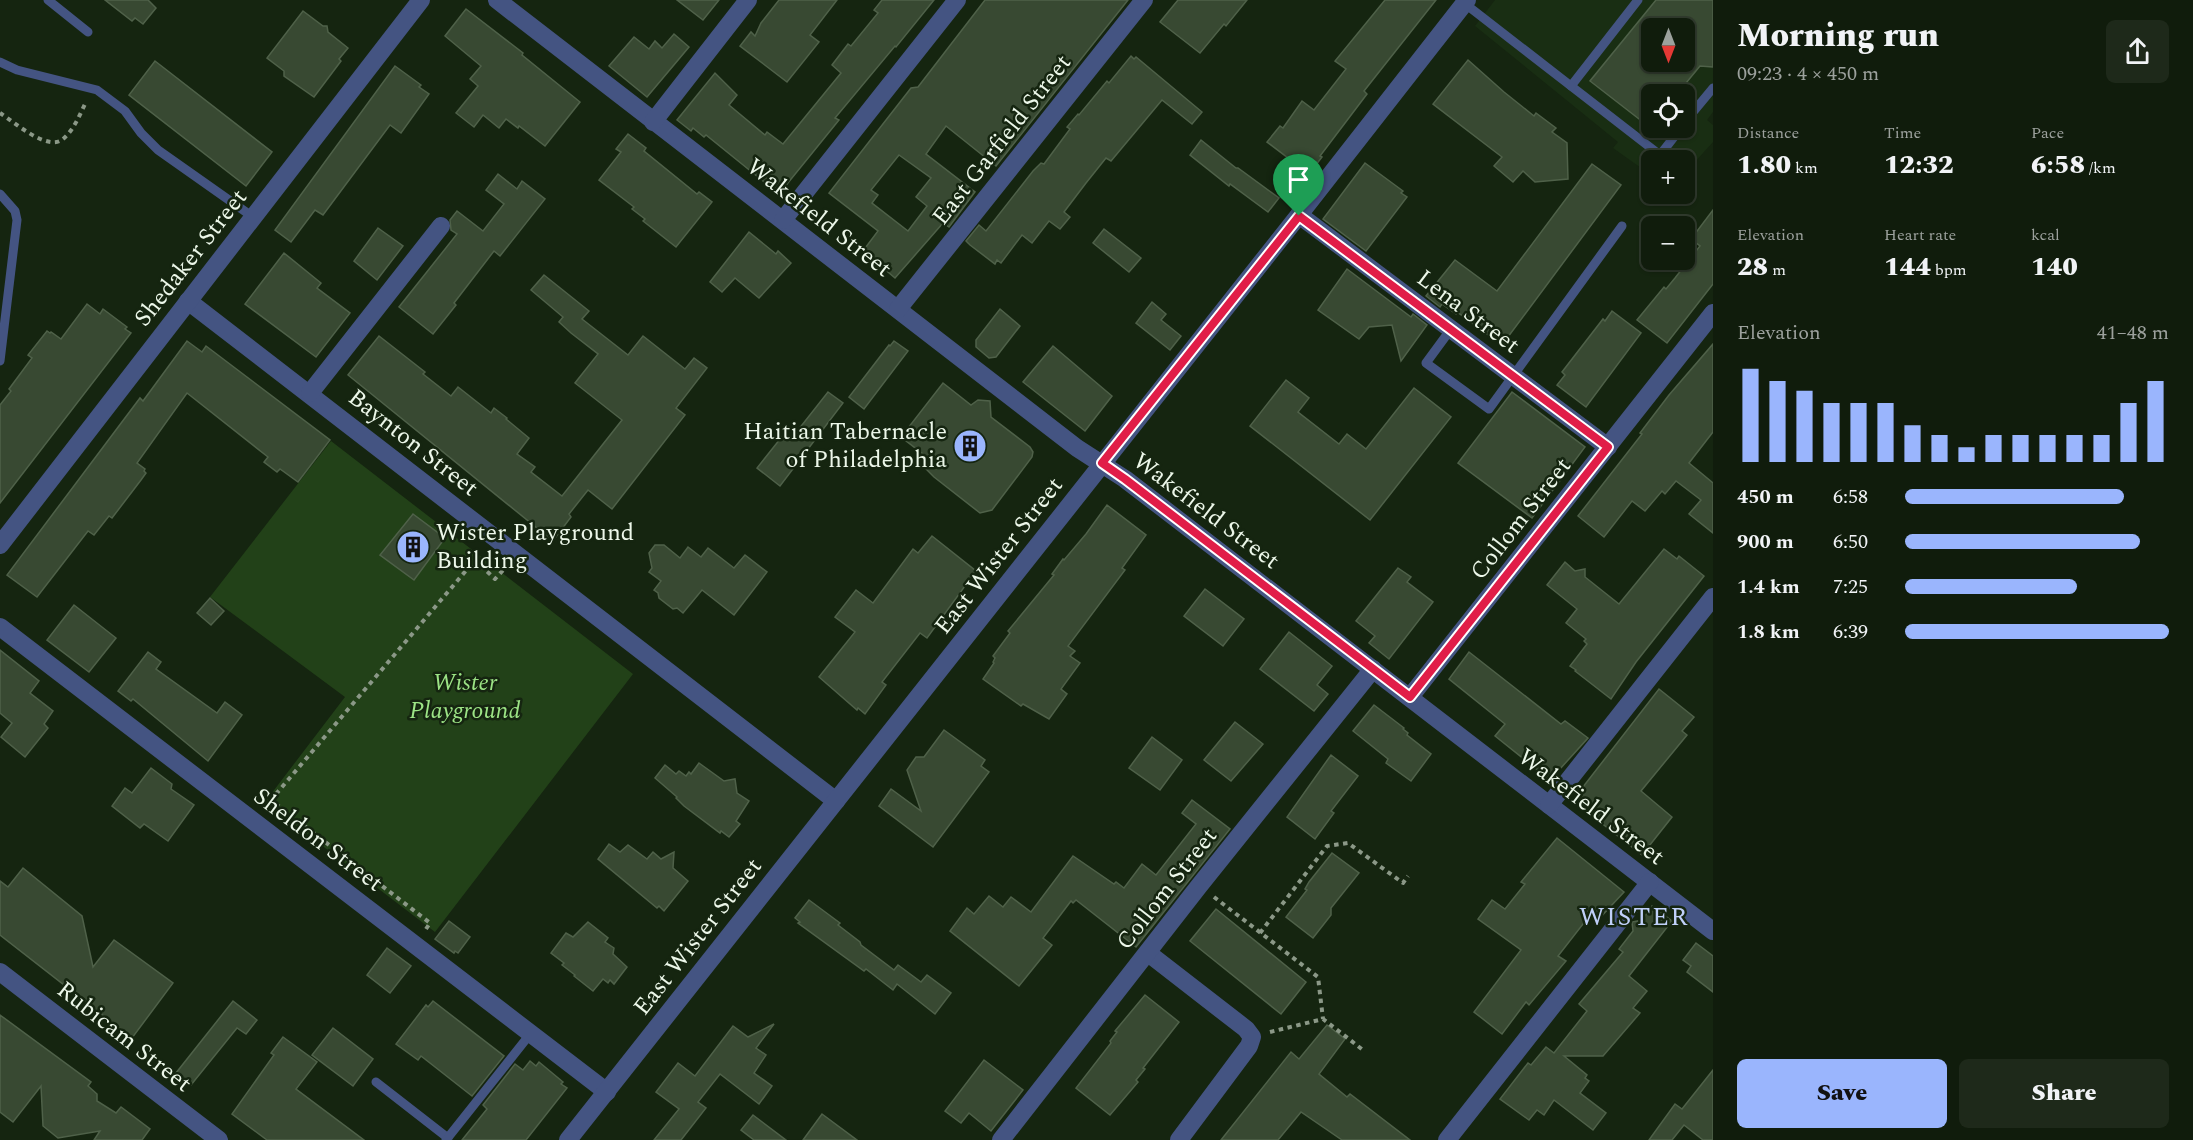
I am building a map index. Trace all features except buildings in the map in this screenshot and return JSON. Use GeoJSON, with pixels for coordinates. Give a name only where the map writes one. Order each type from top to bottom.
{"type":"FeatureCollection","features":[{"type":"Feature","properties":{"kind":"street","name":"Shedaker Street"},"geometry":{"type":"LineString","coordinates":[[0,545],[421,0]]}},
{"type":"Feature","properties":{"kind":"street","name":"Wakefield Street"},"geometry":{"type":"LineString","coordinates":[[497,0],[1077,448],[1125,479],[1713,931]]}},
{"type":"Feature","properties":{"kind":"street"},"geometry":{"type":"LineString","coordinates":[[653,122],[748,0]]}},
{"type":"Feature","properties":{"kind":"street"},"geometry":{"type":"LineString","coordinates":[[783,220],[957,0]]}},
{"type":"Feature","properties":{"kind":"street","name":"East Garfield Street"},"geometry":{"type":"LineString","coordinates":[[898,309],[1144,0]]}},
{"type":"Feature","properties":{"kind":"street","name":"East Wister Street"},"geometry":{"type":"LineString","coordinates":[[568,1140],[1299,216],[1465,1]]}},
{"type":"Feature","properties":{"kind":"street","name":"Lena Street"},"geometry":{"type":"LineString","coordinates":[[1299,216],[1608,447]]}},
{"type":"Feature","properties":{"kind":"street"},"geometry":{"type":"LineString","coordinates":[[310,393],[441,226]]}},
{"type":"Feature","properties":{"kind":"street","name":"Baynton Street"},"geometry":{"type":"LineString","coordinates":[[188,301],[836,801]]}},
{"type":"Feature","properties":{"kind":"street","name":"Collom Street"},"geometry":{"type":"LineString","coordinates":[[1410,697],[1713,313]]}},
{"type":"Feature","properties":{"kind":"street"},"geometry":{"type":"LineString","coordinates":[[1550,805],[1713,597]]}},
{"type":"Feature","properties":{"kind":"street","name":"Sheldon Street"},"geometry":{"type":"LineString","coordinates":[[0,627],[607,1092]]}},
{"type":"Feature","properties":{"kind":"street","name":"Collom Street"},"geometry":{"type":"LineString","coordinates":[[1001,1140],[1199,886],[1373,669]]}},
{"type":"Feature","properties":{"kind":"street"},"geometry":{"type":"LineString","coordinates":[[1447,1140],[1650,882]]}},
{"type":"Feature","properties":{"kind":"street"},"geometry":{"type":"LineString","coordinates":[[1148,953],[1246,1029],[1252,1037],[1249,1046],[1179,1140]]}},
{"type":"Feature","properties":{"kind":"street","name":"Rubicam Street"},"geometry":{"type":"LineString","coordinates":[[0,972],[219,1140]]}},
{"type":"Feature","properties":{"kind":"lane"},"geometry":{"type":"LineString","coordinates":[[48,0],[88,32]]}},
{"type":"Feature","properties":{"kind":"lane"},"geometry":{"type":"LineString","coordinates":[[1571,86],[1638,0]]}},
{"type":"Feature","properties":{"kind":"lane"},"geometry":{"type":"LineString","coordinates":[[1465,1],[1660,155],[1673,138]]}},
{"type":"Feature","properties":{"kind":"lane"},"geometry":{"type":"LineString","coordinates":[[0,62],[16,70],[97,90],[125,111],[141,133],[158,150],[253,217]]}},
{"type":"Feature","properties":{"kind":"lane"},"geometry":{"type":"LineString","coordinates":[[1695,110],[1713,88]]}},
{"type":"Feature","properties":{"kind":"lane"},"geometry":{"type":"LineString","coordinates":[[0,194],[15,211],[17,220],[0,361]]}},
{"type":"Feature","properties":{"kind":"lane"},"geometry":{"type":"LineString","coordinates":[[1451,329],[1426,363],[1489,409],[1622,226]]}},
{"type":"Feature","properties":{"kind":"lane"},"geometry":{"type":"LineString","coordinates":[[376,1082],[447,1139],[531,1034]]}},
{"type":"Feature","properties":{"kind":"path"},"geometry":{"type":"LineString","coordinates":[[0,113],[42,141],[54,143],[63,140],[87,99],[97,90]]}},
{"type":"Feature","properties":{"kind":"path"},"geometry":{"type":"LineString","coordinates":[[414,943],[430,923],[271,800],[476,560],[495,579],[518,554]]}},
{"type":"Feature","properties":{"kind":"path"},"geometry":{"type":"LineString","coordinates":[[1260,933],[1327,846],[1348,843],[1402,884],[1408,876]]}},
{"type":"Feature","properties":{"kind":"path"},"geometry":{"type":"LineString","coordinates":[[1199,886],[1318,977],[1323,1019],[1364,1050]]}},
{"type":"Feature","properties":{"kind":"path"},"geometry":{"type":"LineString","coordinates":[[1252,1037],[1323,1019]]}},
{"type":"Feature","properties":{"kind":"shaded area"},"geometry":{"type":"Polygon","coordinates":[[[1495,0],[1713,0],[1713,112],[1707,120],[1713,125],[1713,142],[1695,162],[1695,150],[1641,150],[1641,168],[1613,148],[1618,142],[1475,26],[1495,0]]]}},
{"type":"Feature","properties":{"kind":"green space","name":"Wister Playground"},"geometry":{"type":"Polygon","coordinates":[[[331,441],[633,674],[435,932],[265,802],[345,697],[210,597],[331,441]]]}},
{"type":"Feature","properties":{"kind":"place","name":"Haitian Tabernacle of Philadelphia"},"geometry":{"type":"Point","coordinates":[970,446]}},
{"type":"Feature","properties":{"kind":"place","name":"Wister Playground Building"},"geometry":{"type":"Point","coordinates":[413,547]}},
{"type":"Feature","properties":{"kind":"district","name":"WISTER"},"geometry":{"type":"Point","coordinates":[1634,917]}},
{"type":"Feature","properties":{"kind":"route"},"geometry":{"type":"LineString","coordinates":[[1299,216],[1608,447],[1410,697],[1102,463],[1299,216]]}}]}
